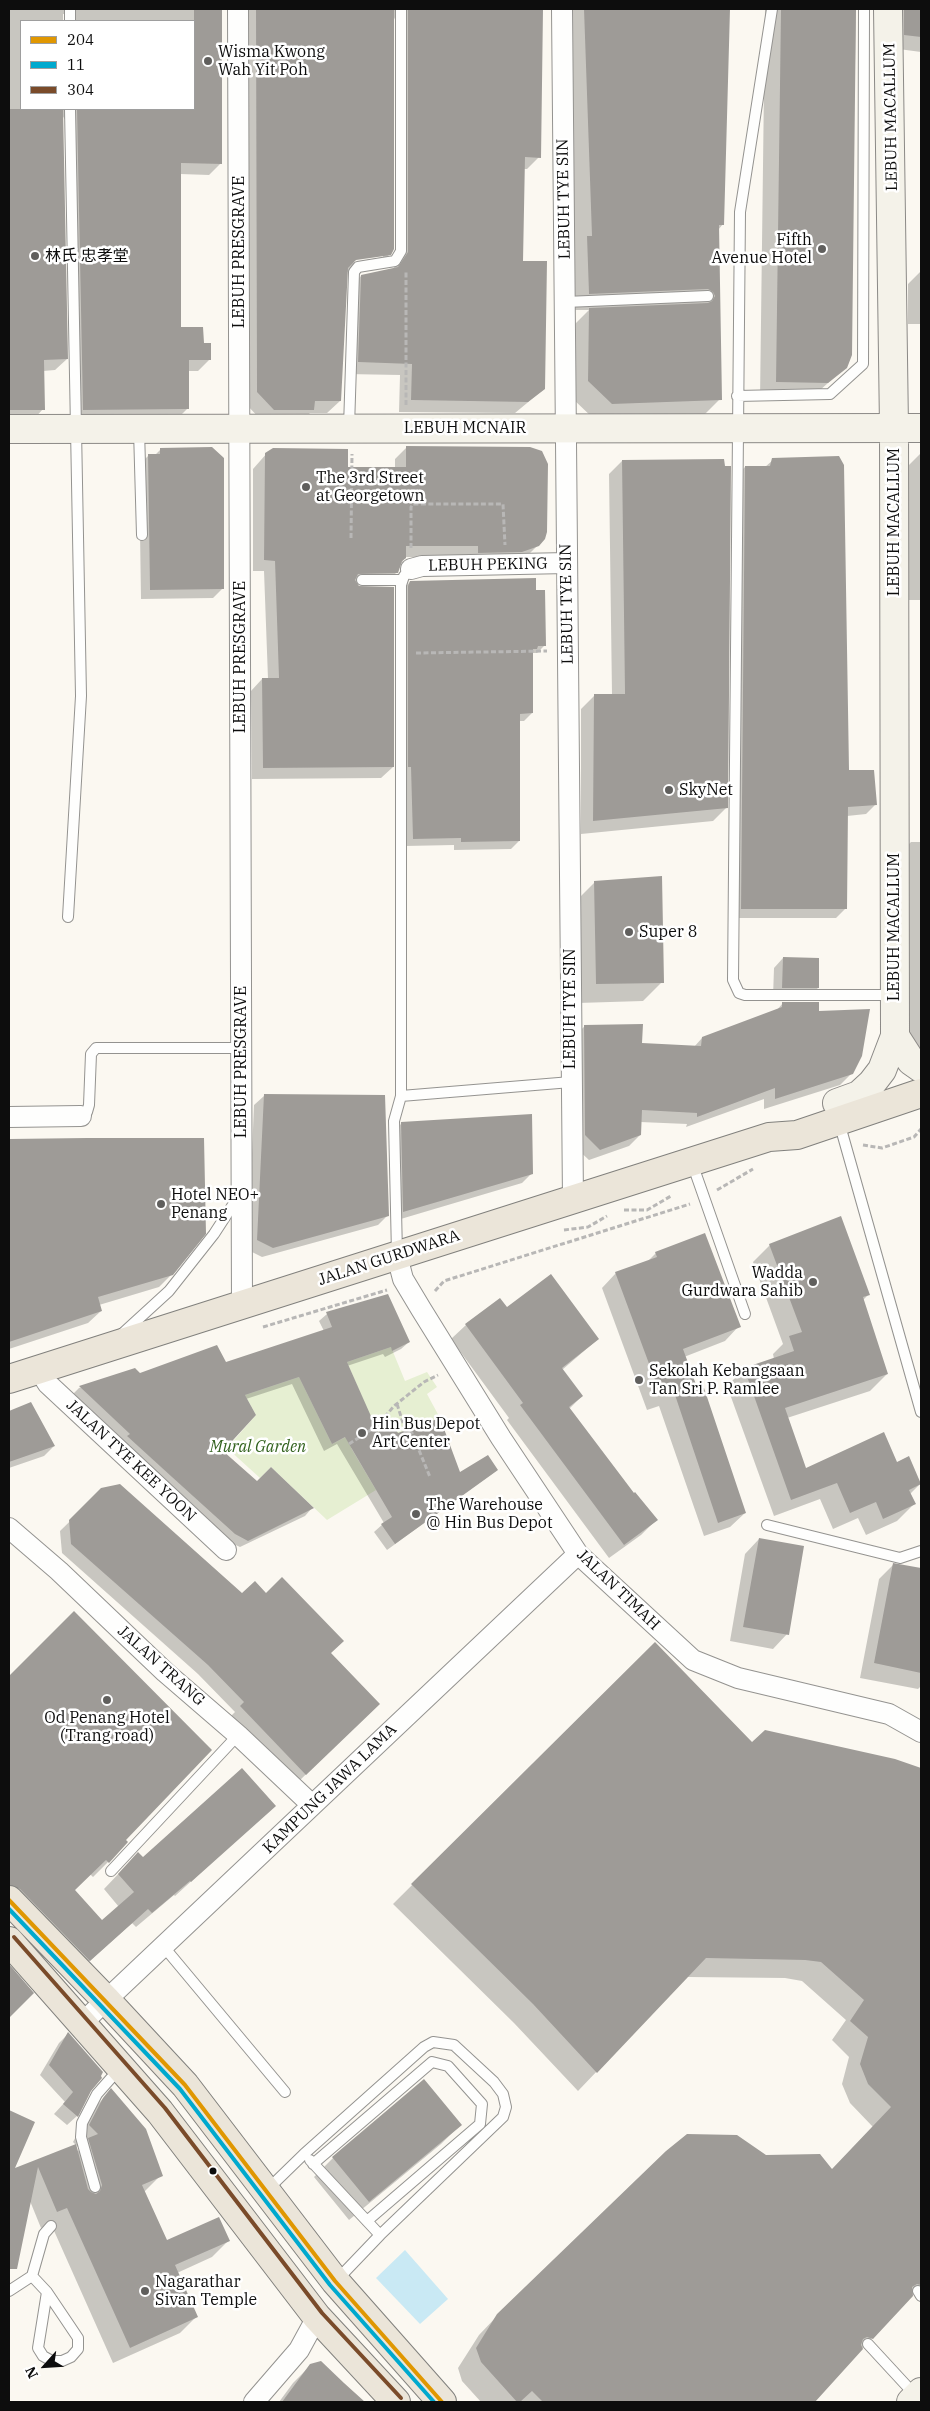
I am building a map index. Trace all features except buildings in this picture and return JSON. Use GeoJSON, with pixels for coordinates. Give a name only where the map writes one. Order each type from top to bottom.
{"type":"FeatureCollection","features":[{"type":"Feature","properties":{"kind":"main road","name":"JALAN GURDWARA"},"geometry":{"type":"LineString","coordinates":[[9,1379],[769,1137],[798,1135],[838,1112],[921,1093]]}},
{"type":"Feature","properties":{"kind":"main road"},"geometry":{"type":"LineString","coordinates":[[9,1900],[185,2085],[267,2190],[335,2282],[397,2354],[442,2402]]}},
{"type":"Feature","properties":{"kind":"main road"},"geometry":{"type":"LineString","coordinates":[[9,1941],[160,2112],[317,2317],[396,2402]]}},
{"type":"Feature","properties":{"kind":"street","name":"LEBUH PRESGRAVE"},"geometry":{"type":"LineString","coordinates":[[238,9],[242,1305]]}},
{"type":"Feature","properties":{"kind":"street","name":"LEBUH TYE SIN"},"geometry":{"type":"LineString","coordinates":[[562,9],[573,1200]]}},
{"type":"Feature","properties":{"kind":"street","name":"LEBUH MACALLUM"},"geometry":{"type":"LineString","coordinates":[[838,1112],[872,1083],[882,1070],[895,1036],[894,428],[878,75],[888,9]]}},
{"type":"Feature","properties":{"kind":"street","name":"LEBUH MCNAIR"},"geometry":{"type":"LineString","coordinates":[[9,429],[921,428]]}},
{"type":"Feature","properties":{"kind":"street","name":"LEBUH PEKING"},"geometry":{"type":"LineString","coordinates":[[406,575],[422,566],[566,563]]}},
{"type":"Feature","properties":{"kind":"street"},"geometry":{"type":"LineString","coordinates":[[895,1036],[911,1061],[921,1068]]}},
{"type":"Feature","properties":{"kind":"street"},"geometry":{"type":"LineString","coordinates":[[9,1116],[81,1116]]}},
{"type":"Feature","properties":{"kind":"street","name":"JALAN TIMAH"},"geometry":{"type":"LineString","coordinates":[[397,1256],[403,1279],[421,1309],[501,1438],[578,1554],[693,1660],[738,1678],[889,1714],[921,1732]]}},
{"type":"Feature","properties":{"kind":"street","name":"JALAN TYE KEE YOON"},"geometry":{"type":"LineString","coordinates":[[39,1370],[48,1384],[226,1550]]}},
{"type":"Feature","properties":{"kind":"street","name":"JALAN TRANG"},"geometry":{"type":"LineString","coordinates":[[9,1528],[18,1545],[59,1571],[165,1672],[238,1735],[312,1805]]}},
{"type":"Feature","properties":{"kind":"street","name":"KAMPUNG JAWA LAMA"},"geometry":{"type":"LineString","coordinates":[[82,2023],[578,1554]]}},
{"type":"Feature","properties":{"kind":"street"},"geometry":{"type":"LineString","coordinates":[[254,2402],[299,2350],[317,2317]]}},
{"type":"Feature","properties":{"kind":"lane"},"geometry":{"type":"LineString","coordinates":[[351,428],[353,277],[358,267],[389,263],[398,257],[400,251],[401,9]]}},
{"type":"Feature","properties":{"kind":"lane"},"geometry":{"type":"LineString","coordinates":[[772,9],[740,212],[737,396],[734,987],[739,993],[745,995],[894,995]]}},
{"type":"Feature","properties":{"kind":"lane"},"geometry":{"type":"LineString","coordinates":[[737,396],[830,394],[863,364],[878,75],[864,9]]}},
{"type":"Feature","properties":{"kind":"lane"},"geometry":{"type":"LineString","coordinates":[[68,917],[81,696],[70,110]]}},
{"type":"Feature","properties":{"kind":"lane"},"geometry":{"type":"LineString","coordinates":[[565,302],[708,296]]}},
{"type":"Feature","properties":{"kind":"lane"},"geometry":{"type":"LineString","coordinates":[[139,429],[142,535]]}},
{"type":"Feature","properties":{"kind":"lane"},"geometry":{"type":"LineString","coordinates":[[362,580],[406,575],[401,653],[401,1096],[394,1121],[397,1256]]}},
{"type":"Feature","properties":{"kind":"lane"},"geometry":{"type":"LineString","coordinates":[[81,1116],[87,1112],[89,1105],[91,1054],[96,1048],[241,1048]]}},
{"type":"Feature","properties":{"kind":"lane"},"geometry":{"type":"LineString","coordinates":[[401,1096],[571,1082]]}},
{"type":"Feature","properties":{"kind":"lane"},"geometry":{"type":"LineString","coordinates":[[838,1112],[921,1412]]}},
{"type":"Feature","properties":{"kind":"lane"},"geometry":{"type":"LineString","coordinates":[[691,1162],[745,1314]]}},
{"type":"Feature","properties":{"kind":"lane"},"geometry":{"type":"LineString","coordinates":[[106,1348],[169,1290],[214,1234],[242,1191]]}},
{"type":"Feature","properties":{"kind":"lane"},"geometry":{"type":"LineString","coordinates":[[767,1525],[900,1558],[921,1551]]}},
{"type":"Feature","properties":{"kind":"lane"},"geometry":{"type":"LineString","coordinates":[[110,1872],[238,1735]]}},
{"type":"Feature","properties":{"kind":"lane"},"geometry":{"type":"LineString","coordinates":[[164,1947],[285,2092]]}},
{"type":"Feature","properties":{"kind":"lane"},"geometry":{"type":"LineString","coordinates":[[267,2190],[304,2154],[424,2047],[433,2042],[454,2044],[494,2082],[503,2094],[506,2107],[503,2117],[380,2235],[335,2282]]}},
{"type":"Feature","properties":{"kind":"lane"},"geometry":{"type":"LineString","coordinates":[[313,2164],[432,2062],[448,2066],[482,2104],[480,2124],[367,2222]]}},
{"type":"Feature","properties":{"kind":"lane"},"geometry":{"type":"LineString","coordinates":[[95,2187],[82,2137],[82,2123],[97,2094],[120,2067]]}},
{"type":"Feature","properties":{"kind":"lane"},"geometry":{"type":"LineString","coordinates":[[304,2154],[380,2235]]}},
{"type":"Feature","properties":{"kind":"lane"},"geometry":{"type":"LineString","coordinates":[[9,2291],[32,2276],[44,2234],[51,2226]]}},
{"type":"Feature","properties":{"kind":"lane"},"geometry":{"type":"LineString","coordinates":[[32,2276],[47,2292],[78,2338],[78,2349],[71,2357],[62,2361],[52,2361],[43,2356],[38,2348],[47,2292]]}},
{"type":"Feature","properties":{"kind":"lane"},"geometry":{"type":"LineString","coordinates":[[868,2344],[917,2397]]}},
{"type":"Feature","properties":{"kind":"path"},"geometry":{"type":"LineString","coordinates":[[398,257],[407,273],[406,428]]}},
{"type":"Feature","properties":{"kind":"path"},"geometry":{"type":"LineString","coordinates":[[351,428],[351,538]]}},
{"type":"Feature","properties":{"kind":"path"},"geometry":{"type":"LineString","coordinates":[[406,575],[411,507],[413,504],[503,504],[506,564]]}},
{"type":"Feature","properties":{"kind":"path"},"geometry":{"type":"LineString","coordinates":[[401,653],[568,651]]}},
{"type":"Feature","properties":{"kind":"path"},"geometry":{"type":"LineString","coordinates":[[421,1309],[444,1281],[688,1205],[702,1195],[731,1184],[756,1167]]}},
{"type":"Feature","properties":{"kind":"path"},"geometry":{"type":"LineString","coordinates":[[349,1444],[378,1425],[397,1404],[424,1382],[456,1366]]}},
{"type":"Feature","properties":{"kind":"path"},"geometry":{"type":"LineString","coordinates":[[397,1404],[404,1426],[412,1433],[430,1478]]}},
{"type":"Feature","properties":{"kind":"green space","name":"Mural Garden"},"geometry":{"type":"Polygon","coordinates":[[[391,1347],[405,1381],[427,1372],[437,1387],[427,1394],[440,1418],[415,1427],[427,1460],[351,1448],[376,1490],[327,1520],[271,1467],[260,1478],[227,1448],[256,1415],[245,1395],[299,1377],[332,1444],[373,1423],[347,1362],[391,1347]]]}},
{"type":"Feature","properties":{"kind":"water"},"geometry":{"type":"Polygon","coordinates":[[[405,2250],[448,2299],[420,2324],[376,2278],[405,2250]]]}},
{"type":"Feature","properties":{"kind":"transit line","name":"204"},"geometry":{"type":"LineString","coordinates":[[9,1900],[185,2085],[335,2281],[442,2402]]}},
{"type":"Feature","properties":{"kind":"transit line","name":"11"},"geometry":{"type":"LineString","coordinates":[[9,1909],[180,2089],[330,2285],[434,2402]]}},
{"type":"Feature","properties":{"kind":"transit line","name":"304"},"geometry":{"type":"LineString","coordinates":[[14,1937],[165,2108],[322,2313],[401,2398]]}},
{"type":"Feature","properties":{"kind":"place","name":"Wisma Kwong Wah Yit Poh"},"geometry":{"type":"Point","coordinates":[208,61]}},
{"type":"Feature","properties":{"kind":"place","name":"Fifth Avenue Hotel"},"geometry":{"type":"Point","coordinates":[822,249]}},
{"type":"Feature","properties":{"kind":"place","name":"林氏 忠孝堂"},"geometry":{"type":"Point","coordinates":[35,256]}},
{"type":"Feature","properties":{"kind":"place","name":"The 3rd Street at Georgetown"},"geometry":{"type":"Point","coordinates":[306,487]}},
{"type":"Feature","properties":{"kind":"place","name":"SkyNet"},"geometry":{"type":"Point","coordinates":[669,790]}},
{"type":"Feature","properties":{"kind":"place","name":"Super 8"},"geometry":{"type":"Point","coordinates":[629,932]}},
{"type":"Feature","properties":{"kind":"place","name":"Hotel NEO+ Penang"},"geometry":{"type":"Point","coordinates":[161,1204]}},
{"type":"Feature","properties":{"kind":"place","name":"Wadda Gurdwara Sahib"},"geometry":{"type":"Point","coordinates":[813,1282]}},
{"type":"Feature","properties":{"kind":"place","name":"Sekolah Kebangsaan Tan Sri P. Ramlee"},"geometry":{"type":"Point","coordinates":[639,1380]}},
{"type":"Feature","properties":{"kind":"place","name":"Hin Bus Depot Art Center"},"geometry":{"type":"Point","coordinates":[362,1433]}},
{"type":"Feature","properties":{"kind":"place","name":"The Warehouse @ Hin Bus Depot"},"geometry":{"type":"Point","coordinates":[416,1514]}},
{"type":"Feature","properties":{"kind":"place","name":"Od Penang Hotel (Trang road)"},"geometry":{"type":"Point","coordinates":[107,1700]}},
{"type":"Feature","properties":{"kind":"place","name":"Nagarathar Sivan Temple"},"geometry":{"type":"Point","coordinates":[145,2291]}}]}
